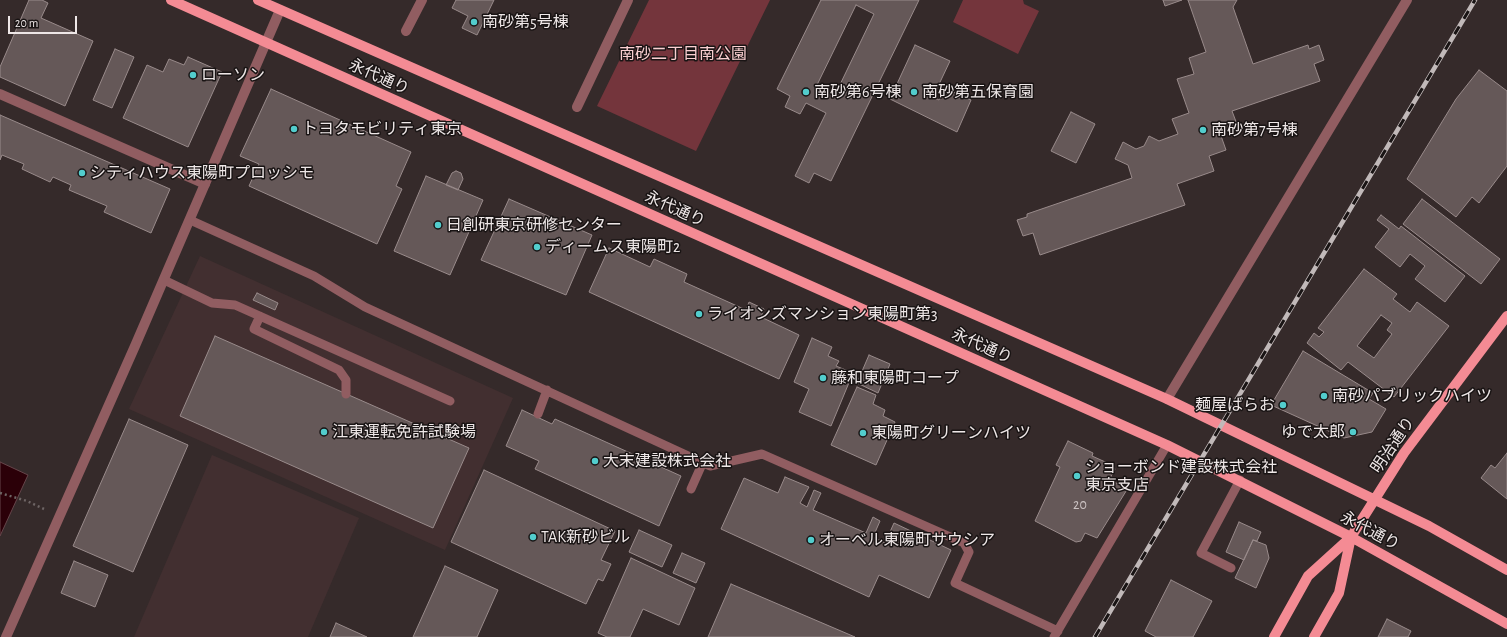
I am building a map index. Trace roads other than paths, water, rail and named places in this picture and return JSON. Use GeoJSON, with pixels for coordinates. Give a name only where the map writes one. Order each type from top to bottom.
{"type":"FeatureCollection","features":[{"type":"Feature","properties":{"kind":"main road","name":"永代通り"},"geometry":{"type":"LineString","coordinates":[[171,0],[1167,445],[1218,469],[1351,537],[1507,624]]}},
{"type":"Feature","properties":{"kind":"main road","name":"永代通り"},"geometry":{"type":"LineString","coordinates":[[258,0],[1222,424],[1429,526],[1507,570]]}},
{"type":"Feature","properties":{"kind":"main road","name":"明治通り"},"geometry":{"type":"LineString","coordinates":[[1274,637],[1308,576],[1351,537],[1404,453],[1507,316]]}},
{"type":"Feature","properties":{"kind":"main road","name":"明治通り"},"geometry":{"type":"LineString","coordinates":[[1314,637],[1339,593],[1351,537]]}},
{"type":"Feature","properties":{"kind":"street"},"geometry":{"type":"LineString","coordinates":[[406,31],[422,0]]}},
{"type":"Feature","properties":{"kind":"street"},"geometry":{"type":"LineString","coordinates":[[577,107],[628,0]]}},
{"type":"Feature","properties":{"kind":"street"},"geometry":{"type":"LineString","coordinates":[[1167,399],[1407,0]]}},
{"type":"Feature","properties":{"kind":"street"},"geometry":{"type":"LineString","coordinates":[[6,637],[164,280],[280,10]]}},
{"type":"Feature","properties":{"kind":"street"},"geometry":{"type":"LineString","coordinates":[[0,94],[205,184]]}},
{"type":"Feature","properties":{"kind":"lane"},"geometry":{"type":"LineString","coordinates":[[190,220],[314,276],[365,307],[710,466],[762,454],[964,543],[969,552],[955,583],[1056,634],[1167,445]]}},
{"type":"Feature","properties":{"kind":"lane"},"geometry":{"type":"LineString","coordinates":[[164,280],[212,303],[235,305],[450,402]]}},
{"type":"Feature","properties":{"kind":"lane"},"geometry":{"type":"LineString","coordinates":[[260,316],[254,329],[339,370],[346,380],[346,394]]}},
{"type":"Feature","properties":{"kind":"lane"},"geometry":{"type":"LineString","coordinates":[[538,414],[547,390]]}},
{"type":"Feature","properties":{"kind":"lane"},"geometry":{"type":"LineString","coordinates":[[691,488],[703,462]]}},
{"type":"Feature","properties":{"kind":"lane"},"geometry":{"type":"LineString","coordinates":[[1231,568],[1201,553],[1240,480]]}},
{"type":"Feature","properties":{"kind":"railway"},"geometry":{"type":"LineString","coordinates":[[1095,637],[1475,0]]}},
{"type":"Feature","properties":{"kind":"place","name":"南砂第5号棟"},"geometry":{"type":"Point","coordinates":[474,22]}},
{"type":"Feature","properties":{"kind":"place","name":"ローソン"},"geometry":{"type":"Point","coordinates":[193,75]}},
{"type":"Feature","properties":{"kind":"place","name":"南砂第6号棟"},"geometry":{"type":"Point","coordinates":[806,92]}},
{"type":"Feature","properties":{"kind":"place","name":"南砂第五保育園"},"geometry":{"type":"Point","coordinates":[914,92]}},
{"type":"Feature","properties":{"kind":"place","name":"トヨタモビリティ東京"},"geometry":{"type":"Point","coordinates":[294,129]}},
{"type":"Feature","properties":{"kind":"place","name":"南砂第7号棟"},"geometry":{"type":"Point","coordinates":[1203,130]}},
{"type":"Feature","properties":{"kind":"place","name":"シティハウス東陽町プロッシモ"},"geometry":{"type":"Point","coordinates":[82,173]}},
{"type":"Feature","properties":{"kind":"place","name":"日創研東京研修センター"},"geometry":{"type":"Point","coordinates":[438,225]}},
{"type":"Feature","properties":{"kind":"place","name":"ディームス東陽町2"},"geometry":{"type":"Point","coordinates":[537,247]}},
{"type":"Feature","properties":{"kind":"place","name":"ライオンズマンション東陽町第3"},"geometry":{"type":"Point","coordinates":[699,314]}},
{"type":"Feature","properties":{"kind":"place","name":"藤和東陽町コープ"},"geometry":{"type":"Point","coordinates":[823,378]}},
{"type":"Feature","properties":{"kind":"place","name":"南砂パブリックハイツ"},"geometry":{"type":"Point","coordinates":[1324,396]}},
{"type":"Feature","properties":{"kind":"place","name":"麺屋ばらお"},"geometry":{"type":"Point","coordinates":[1283,405]}},
{"type":"Feature","properties":{"kind":"place","name":"江東運転免許試験場"},"geometry":{"type":"Point","coordinates":[324,432]}},
{"type":"Feature","properties":{"kind":"place","name":"ゆで太郎"},"geometry":{"type":"Point","coordinates":[1353,432]}},
{"type":"Feature","properties":{"kind":"place","name":"東陽町グリーンハイツ"},"geometry":{"type":"Point","coordinates":[863,433]}},
{"type":"Feature","properties":{"kind":"place","name":"大末建設株式会社"},"geometry":{"type":"Point","coordinates":[595,461]}},
{"type":"Feature","properties":{"kind":"place","name":"ショーボンド建設株式会社 東京支店"},"geometry":{"type":"Point","coordinates":[1077,476]}},
{"type":"Feature","properties":{"kind":"place","name":"TAK新砂ビル"},"geometry":{"type":"Point","coordinates":[533,537]}},
{"type":"Feature","properties":{"kind":"place","name":"オーベル東陽町サウシア"},"geometry":{"type":"Point","coordinates":[811,540]}},
{"type":"Feature","properties":{"kind":"park label","name":"南砂二丁目南公園"},"geometry":{"type":"Point","coordinates":[683,54]}}]}
